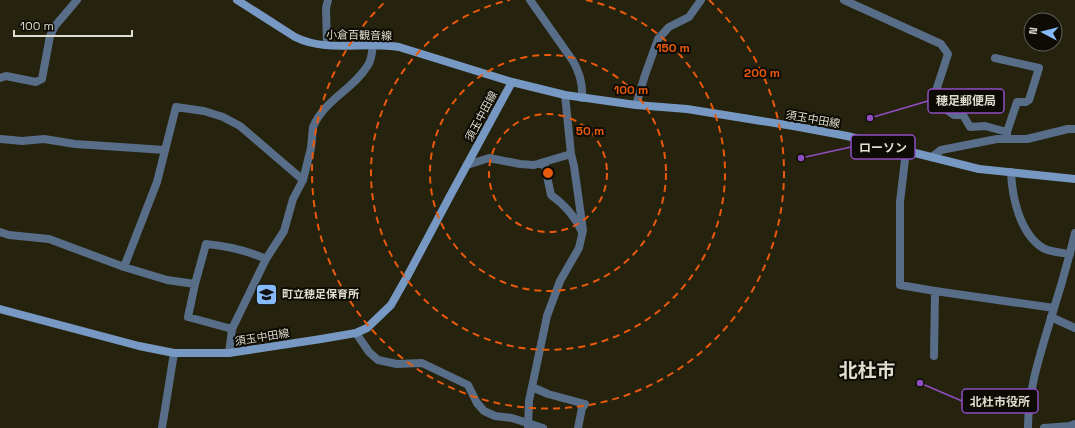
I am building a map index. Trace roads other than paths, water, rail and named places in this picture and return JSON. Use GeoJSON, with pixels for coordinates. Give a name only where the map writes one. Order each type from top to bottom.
{"type":"FeatureCollection","features":[{"type":"Feature","properties":{"kind":"main road","name":"小倉百観音線"},"geometry":{"type":"LineString","coordinates":[[237,0],[305,42],[327,46],[373,44],[399,47],[512,82]]}},
{"type":"Feature","properties":{"kind":"main road","name":"須玉中田線"},"geometry":{"type":"LineString","coordinates":[[0,310],[139,346],[174,353],[229,353],[356,333],[367,328],[391,305],[512,82],[582,98],[636,106],[687,109],[799,127],[847,136],[979,169],[1075,179]]}},
{"type":"Feature","properties":{"kind":"street"},"geometry":{"type":"LineString","coordinates":[[0,78],[6,76],[36,82],[42,79],[50,36],[55,26],[77,0]]}},
{"type":"Feature","properties":{"kind":"street"},"geometry":{"type":"LineString","coordinates":[[327,46],[326,8],[328,0]]}},
{"type":"Feature","properties":{"kind":"street"},"geometry":{"type":"LineString","coordinates":[[530,0],[578,70],[582,81],[582,98]]}},
{"type":"Feature","properties":{"kind":"street"},"geometry":{"type":"LineString","coordinates":[[636,106],[658,39],[669,27],[689,17],[701,0]]}},
{"type":"Feature","properties":{"kind":"street"},"geometry":{"type":"LineString","coordinates":[[844,0],[941,44],[948,54],[933,100],[954,115],[963,115],[970,127],[985,126],[1007,136],[1028,139],[1068,129],[1075,129]]}},
{"type":"Feature","properties":{"kind":"street"},"geometry":{"type":"LineString","coordinates":[[229,353],[232,330],[266,259],[284,231],[293,199],[306,172],[313,127],[324,110],[360,75],[368,65],[372,54],[373,44]]}},
{"type":"Feature","properties":{"kind":"street"},"geometry":{"type":"LineString","coordinates":[[995,58],[1039,68],[1029,100],[1026,102],[1017,102],[1007,136]]}},
{"type":"Feature","properties":{"kind":"street"},"geometry":{"type":"LineString","coordinates":[[528,426],[529,400],[547,316],[560,281],[579,248],[582,232],[574,166],[571,154],[565,95]]}},
{"type":"Feature","properties":{"kind":"street"},"geometry":{"type":"LineString","coordinates":[[124,267],[156,182],[176,107],[204,111],[223,117],[240,126],[303,180]]}},
{"type":"Feature","properties":{"kind":"street"},"geometry":{"type":"LineString","coordinates":[[932,157],[941,150],[1007,136]]}},
{"type":"Feature","properties":{"kind":"street"},"geometry":{"type":"LineString","coordinates":[[0,140],[44,139],[75,144],[165,150]]}},
{"type":"Feature","properties":{"kind":"street"},"geometry":{"type":"LineString","coordinates":[[906,151],[900,202],[900,285],[1054,308]]}},
{"type":"Feature","properties":{"kind":"street"},"geometry":{"type":"LineString","coordinates":[[467,164],[489,158],[534,165],[571,154]]}},
{"type":"Feature","properties":{"kind":"street"},"geometry":{"type":"LineString","coordinates":[[544,162],[551,195],[562,203],[570,212],[577,221],[582,232]]}},
{"type":"Feature","properties":{"kind":"street"},"geometry":{"type":"LineString","coordinates":[[1011,172],[1012,189],[1017,212],[1034,242],[1044,249],[1070,254]]}},
{"type":"Feature","properties":{"kind":"street"},"geometry":{"type":"LineString","coordinates":[[0,232],[9,235],[49,239],[124,267],[167,280],[195,284]]}},
{"type":"Feature","properties":{"kind":"street"},"geometry":{"type":"LineString","coordinates":[[1028,428],[1031,390],[1075,233]]}},
{"type":"Feature","properties":{"kind":"street"},"geometry":{"type":"LineString","coordinates":[[232,330],[188,317],[206,244],[224,246],[250,252],[266,259]]}},
{"type":"Feature","properties":{"kind":"street"},"geometry":{"type":"LineString","coordinates":[[934,356],[935,291]]}},
{"type":"Feature","properties":{"kind":"street"},"geometry":{"type":"LineString","coordinates":[[1052,317],[1075,328]]}},
{"type":"Feature","properties":{"kind":"street"},"geometry":{"type":"LineString","coordinates":[[356,333],[369,352],[378,360],[397,364],[422,363],[468,385],[477,403],[484,411],[494,416],[512,418],[528,426],[543,428]]}},
{"type":"Feature","properties":{"kind":"street"},"geometry":{"type":"LineString","coordinates":[[163,427],[174,353]]}},
{"type":"Feature","properties":{"kind":"street"},"geometry":{"type":"LineString","coordinates":[[532,387],[548,394],[584,404],[578,428]]}},
{"type":"Feature","properties":{"kind":"street"},"geometry":{"type":"LineString","coordinates":[[1044,428],[1070,426],[1075,424]]}},
{"type":"Feature","properties":{"kind":"place","name":"穂足郵便局"},"geometry":{"type":"Point","coordinates":[870,118]}},
{"type":"Feature","properties":{"kind":"place","name":"ローソン"},"geometry":{"type":"Point","coordinates":[801,158]}},
{"type":"Feature","properties":{"kind":"place","name":"町立穂足保育所"},"geometry":{"type":"Point","coordinates":[267,294]}},
{"type":"Feature","properties":{"kind":"place","name":"北杜市役所"},"geometry":{"type":"Point","coordinates":[920,383]}},
{"type":"Feature","properties":{"kind":"district","name":"北杜市"},"geometry":{"type":"Point","coordinates":[867,370]}}]}
